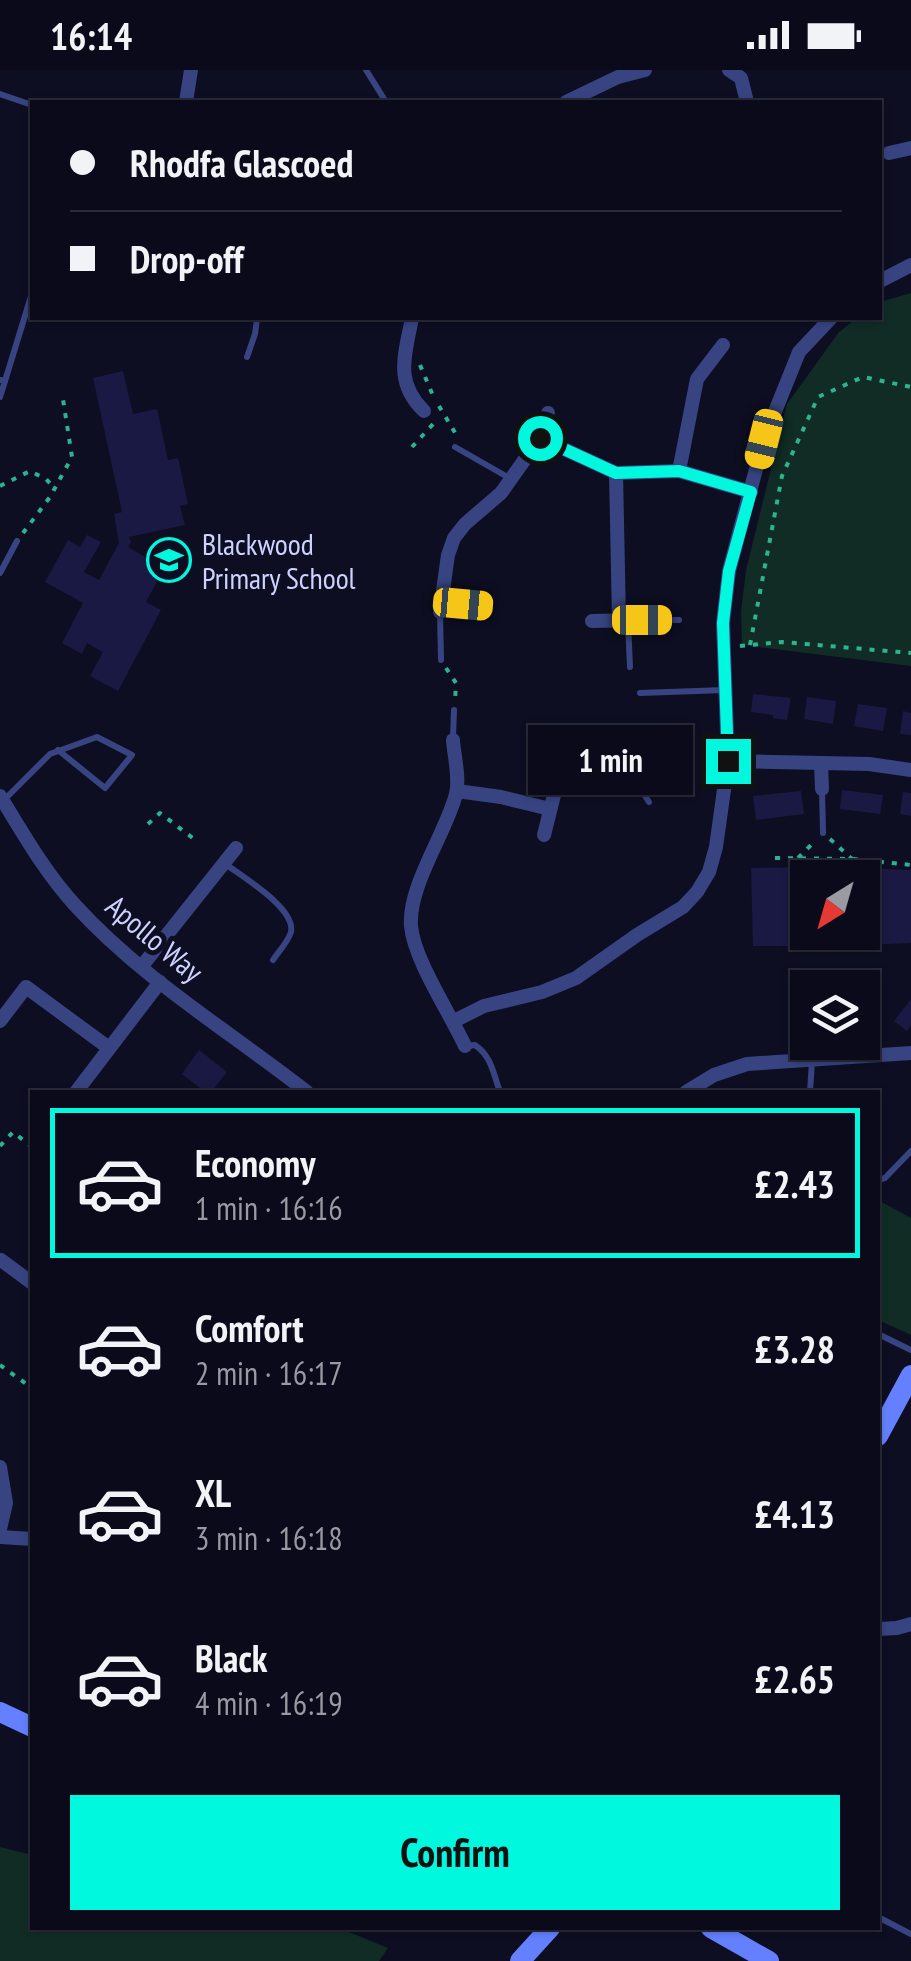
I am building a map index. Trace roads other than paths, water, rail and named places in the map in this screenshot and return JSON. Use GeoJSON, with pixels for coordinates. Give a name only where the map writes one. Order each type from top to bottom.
{"type":"FeatureCollection","features":[{"type":"Feature","properties":{"kind":"street"},"geometry":{"type":"LineString","coordinates":[[186,100],[191,70]]}},
{"type":"Feature","properties":{"kind":"street"},"geometry":{"type":"LineString","coordinates":[[570,100],[617,74],[644,70]]}},
{"type":"Feature","properties":{"kind":"street"},"geometry":{"type":"LineString","coordinates":[[729,70],[741,78],[746,100]]}},
{"type":"Feature","properties":{"kind":"street"},"geometry":{"type":"LineString","coordinates":[[889,153],[911,148]]}},
{"type":"Feature","properties":{"kind":"street"},"geometry":{"type":"LineString","coordinates":[[882,280],[911,265]]}},
{"type":"Feature","properties":{"kind":"street"},"geometry":{"type":"LineString","coordinates":[[454,1021],[484,1006],[542,992],[576,978],[683,907],[709,872],[728,761],[723,623],[729,571],[764,439],[800,352],[829,320]]}},
{"type":"Feature","properties":{"kind":"street"},"geometry":{"type":"LineString","coordinates":[[410,323],[404,373],[411,399],[424,412]]}},
{"type":"Feature","properties":{"kind":"street"},"geometry":{"type":"LineString","coordinates":[[679,471],[696,380],[724,346]]}},
{"type":"Feature","properties":{"kind":"street"},"geometry":{"type":"LineString","coordinates":[[485,606],[441,607],[448,556],[454,538],[465,524],[502,494],[540,438],[548,412]]}},
{"type":"Feature","properties":{"kind":"street"},"geometry":{"type":"LineString","coordinates":[[540,438],[616,473],[679,471],[751,492]]}},
{"type":"Feature","properties":{"kind":"street"},"geometry":{"type":"LineString","coordinates":[[592,621],[629,620],[616,473]]}},
{"type":"Feature","properties":{"kind":"street"},"geometry":{"type":"LineString","coordinates":[[453,740],[458,791],[422,879],[411,924],[417,952],[465,1046]]}},
{"type":"Feature","properties":{"kind":"street"},"geometry":{"type":"LineString","coordinates":[[728,761],[870,764],[911,770]]}},
{"type":"Feature","properties":{"kind":"street"},"geometry":{"type":"LineString","coordinates":[[820,763],[822,789]]}},
{"type":"Feature","properties":{"kind":"street"},"geometry":{"type":"LineString","coordinates":[[544,836],[557,783]]}},
{"type":"Feature","properties":{"kind":"street"},"geometry":{"type":"LineString","coordinates":[[458,791],[501,796],[550,809]]}},
{"type":"Feature","properties":{"kind":"street","name":"Apollo Way"},"geometry":{"type":"LineString","coordinates":[[2,798],[6,821],[101,932],[160,982],[305,1090]]}},
{"type":"Feature","properties":{"kind":"street"},"geometry":{"type":"LineString","coordinates":[[142,966],[236,848]]}},
{"type":"Feature","properties":{"kind":"street"},"geometry":{"type":"LineString","coordinates":[[78,1090],[160,982]]}},
{"type":"Feature","properties":{"kind":"street"},"geometry":{"type":"LineString","coordinates":[[0,1021],[26,986],[109,1048]]}},
{"type":"Feature","properties":{"kind":"street"},"geometry":{"type":"LineString","coordinates":[[880,1056],[911,1054]]}},
{"type":"Feature","properties":{"kind":"street"},"geometry":{"type":"LineString","coordinates":[[689,1090],[714,1075],[748,1064],[812,1060]]}},
{"type":"Feature","properties":{"kind":"street"},"geometry":{"type":"LineString","coordinates":[[0,1261],[30,1282]]}},
{"type":"Feature","properties":{"kind":"street"},"geometry":{"type":"LineString","coordinates":[[880,1432],[911,1376]]}},
{"type":"Feature","properties":{"kind":"street"},"geometry":{"type":"LineString","coordinates":[[0,1467],[6,1503],[0,1529]]}},
{"type":"Feature","properties":{"kind":"street"},"geometry":{"type":"LineString","coordinates":[[0,1538],[30,1539]]}},
{"type":"Feature","properties":{"kind":"street"},"geometry":{"type":"LineString","coordinates":[[880,1630],[911,1624]]}},
{"type":"Feature","properties":{"kind":"street"},"geometry":{"type":"LineString","coordinates":[[0,1712],[30,1725]]}},
{"type":"Feature","properties":{"kind":"street"},"geometry":{"type":"LineString","coordinates":[[520,1961],[548,1930]]}},
{"type":"Feature","properties":{"kind":"street"},"geometry":{"type":"LineString","coordinates":[[715,1930],[769,1961]]}},
{"type":"Feature","properties":{"kind":"lane"},"geometry":{"type":"LineString","coordinates":[[366,70],[385,100]]}},
{"type":"Feature","properties":{"kind":"lane"},"geometry":{"type":"LineString","coordinates":[[0,94],[30,104]]}},
{"type":"Feature","properties":{"kind":"lane"},"geometry":{"type":"LineString","coordinates":[[0,397],[30,299]]}},
{"type":"Feature","properties":{"kind":"lane"},"geometry":{"type":"LineString","coordinates":[[247,358],[256,320]]}},
{"type":"Feature","properties":{"kind":"lane"},"geometry":{"type":"LineString","coordinates":[[455,447],[512,479]]}},
{"type":"Feature","properties":{"kind":"lane"},"geometry":{"type":"LineString","coordinates":[[0,573],[17,541]]}},
{"type":"Feature","properties":{"kind":"lane"},"geometry":{"type":"LineString","coordinates":[[441,607],[441,660]]}},
{"type":"Feature","properties":{"kind":"lane"},"geometry":{"type":"LineString","coordinates":[[630,667],[629,620],[679,620]]}},
{"type":"Feature","properties":{"kind":"lane"},"geometry":{"type":"LineString","coordinates":[[640,693],[726,690]]}},
{"type":"Feature","properties":{"kind":"lane"},"geometry":{"type":"LineString","coordinates":[[453,740],[454,710]]}},
{"type":"Feature","properties":{"kind":"lane"},"geometry":{"type":"LineString","coordinates":[[2,798],[58,750],[97,738],[132,755],[105,788],[58,750]]}},
{"type":"Feature","properties":{"kind":"lane"},"geometry":{"type":"LineString","coordinates":[[557,783],[572,774],[618,774],[634,780],[650,802]]}},
{"type":"Feature","properties":{"kind":"lane"},"geometry":{"type":"LineString","coordinates":[[822,789],[822,833]]}},
{"type":"Feature","properties":{"kind":"lane"},"geometry":{"type":"LineString","coordinates":[[224,863],[289,916],[290,936],[273,960]]}},
{"type":"Feature","properties":{"kind":"lane"},"geometry":{"type":"LineString","coordinates":[[465,1046],[475,1045],[484,1052],[499,1089]]}},
{"type":"Feature","properties":{"kind":"lane"},"geometry":{"type":"LineString","coordinates":[[810,1090],[812,1060]]}},
{"type":"Feature","properties":{"kind":"lane"},"geometry":{"type":"LineString","coordinates":[[880,1179],[911,1151]]}},
{"type":"Feature","properties":{"kind":"lane"},"geometry":{"type":"LineString","coordinates":[[880,1335],[911,1350]]}},
{"type":"Feature","properties":{"kind":"lane"},"geometry":{"type":"LineString","coordinates":[[880,1918],[911,1934]]}},
{"type":"Feature","properties":{"kind":"place","name":"Blackwood Primary School"},"geometry":{"type":"Point","coordinates":[169,560]}}]}
